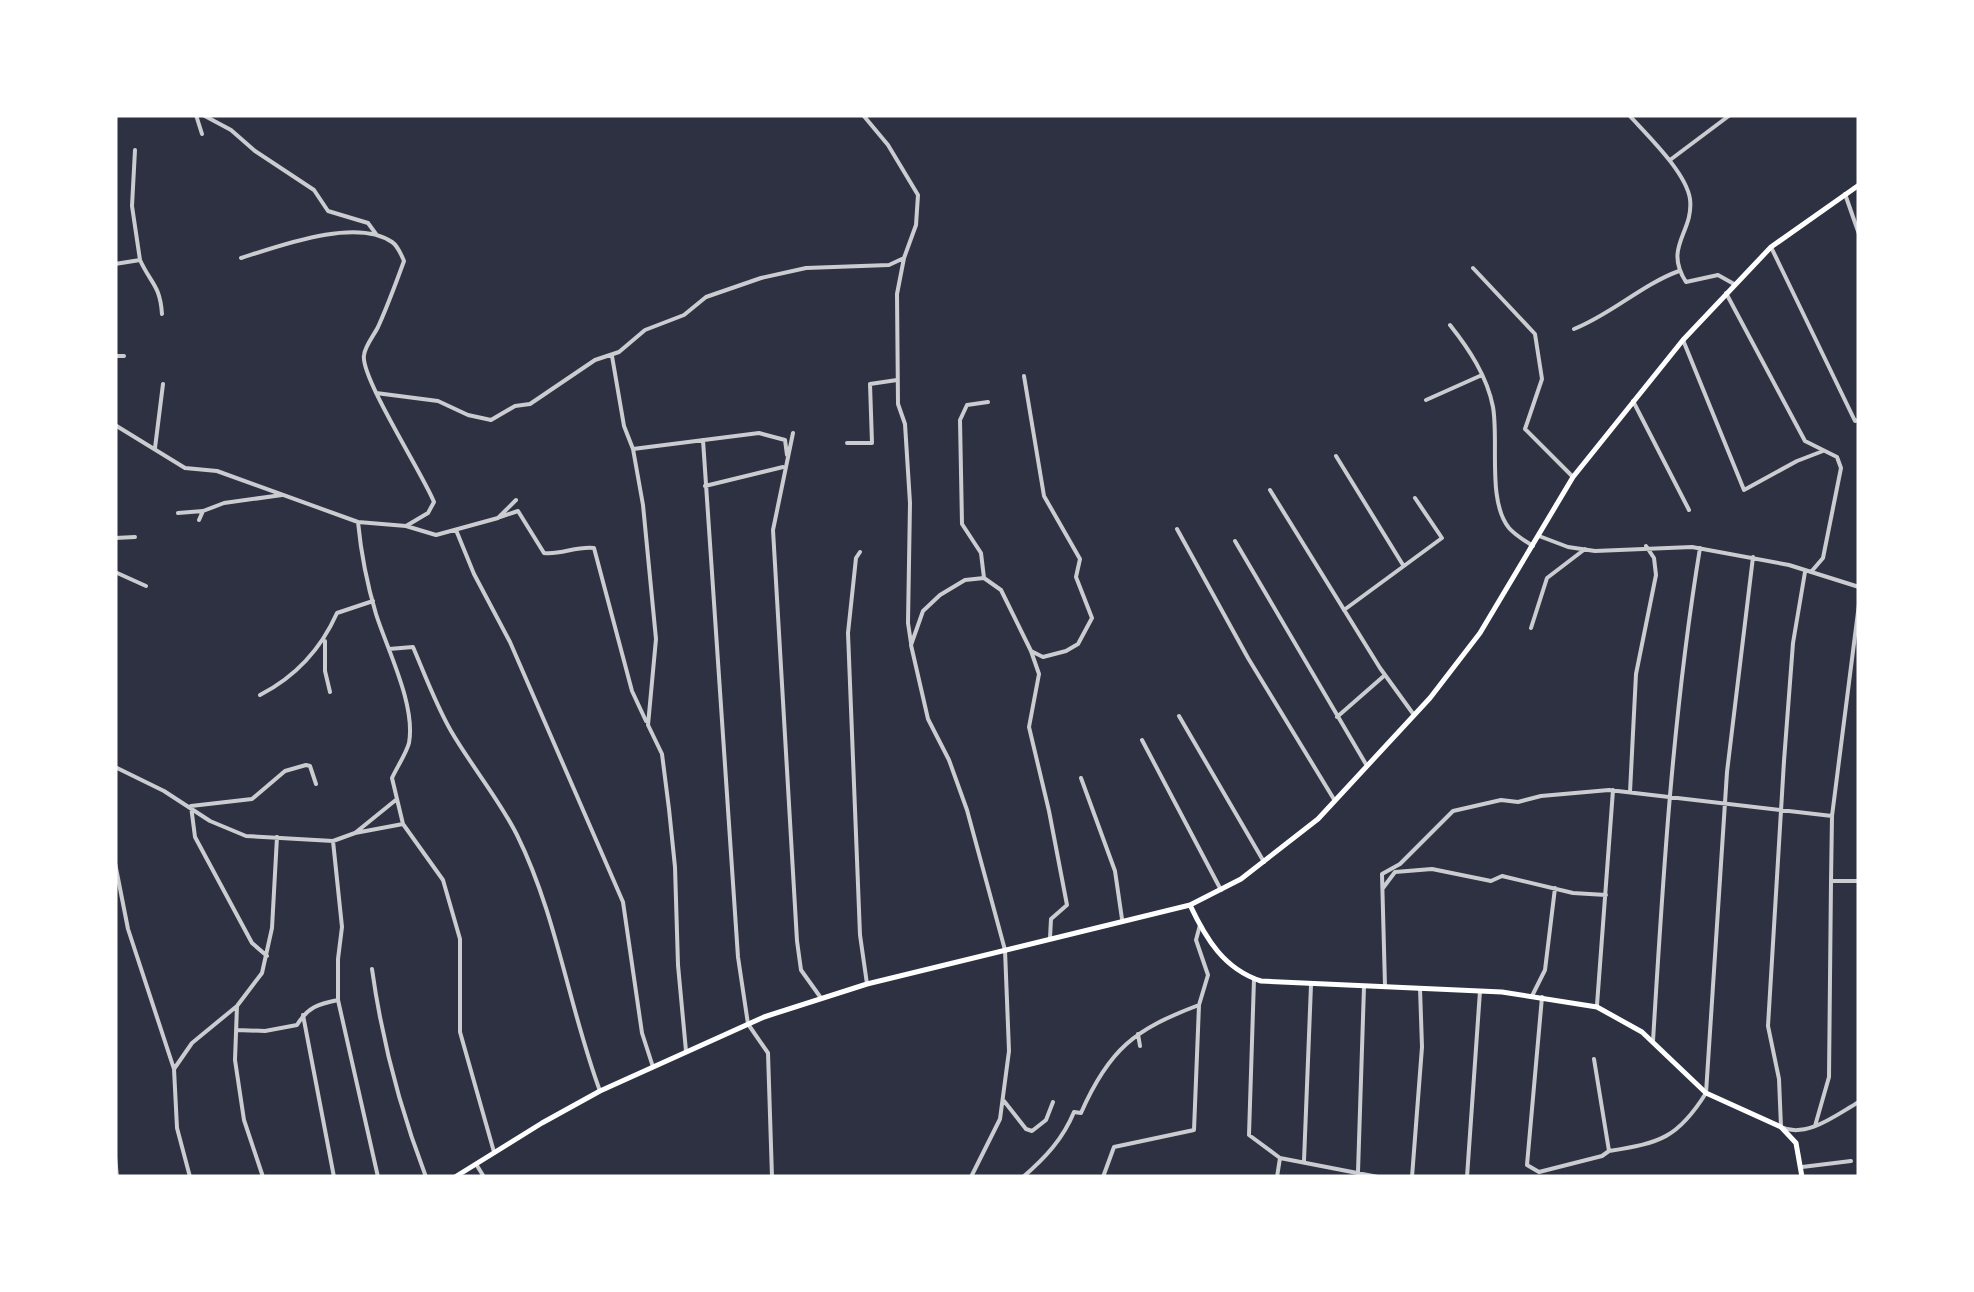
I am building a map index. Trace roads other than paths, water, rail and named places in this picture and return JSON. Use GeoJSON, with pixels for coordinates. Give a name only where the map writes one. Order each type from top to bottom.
{"type":"FeatureCollection","features":[{"type":"Feature","properties":{"kind":"main road"},"geometry":{"type":"LineString","coordinates":[[455,1177],[600,1092],[748,1024],[867,984],[1190,905],[1264,862],[1335,801],[1414,715],[1480,633],[1512,574],[1574,477],[1684,340],[1771,247],[1859,185]]}},
{"type":"Feature","properties":{"kind":"main road"},"geometry":{"type":"LineString","coordinates":[[1190,905],[1224,959],[1254,978],[1480,991],[1597,1007],[1624,1020],[1706,1093],[1782,1127],[1796,1143],[1802,1177]]}},
{"type":"Feature","properties":{"kind":"street"},"geometry":{"type":"LineString","coordinates":[[196,115],[202,134]]}},
{"type":"Feature","properties":{"kind":"street"},"geometry":{"type":"LineString","coordinates":[[203,115],[231,130],[254,151],[314,190],[328,211],[368,223],[376,234],[396,244],[404,261],[364,355],[368,378],[434,502],[428,513],[406,526]]}},
{"type":"Feature","properties":{"kind":"street"},"geometry":{"type":"LineString","coordinates":[[1629,115],[1669,160],[1690,196],[1689,215],[1678,246],[1679,271],[1686,282],[1718,275],[1734,284]]}},
{"type":"Feature","properties":{"kind":"street"},"geometry":{"type":"LineString","coordinates":[[1669,160],[1730,115]]}},
{"type":"Feature","properties":{"kind":"street"},"geometry":{"type":"LineString","coordinates":[[376,393],[438,401],[468,415],[492,420],[516,406],[530,404],[594,360],[612,354],[645,330],[684,314],[706,297],[806,268],[889,265],[904,258],[916,225],[918,195],[888,145],[863,116]]}},
{"type":"Feature","properties":{"kind":"street"},"geometry":{"type":"LineString","coordinates":[[135,150],[132,206],[140,260],[160,292],[162,314]]}},
{"type":"Feature","properties":{"kind":"street"},"geometry":{"type":"LineString","coordinates":[[1846,194],[1859,234]]}},
{"type":"Feature","properties":{"kind":"street"},"geometry":{"type":"LineString","coordinates":[[241,258],[314,235],[376,234]]}},
{"type":"Feature","properties":{"kind":"street"},"geometry":{"type":"LineString","coordinates":[[1771,247],[1855,420],[1859,420]]}},
{"type":"Feature","properties":{"kind":"street"},"geometry":{"type":"LineString","coordinates":[[904,258],[897,294],[897,380],[898,404],[905,424],[910,503],[911,646],[928,718],[967,810],[1005,950],[1009,1051],[1003,1099],[1000,1119],[971,1177]]}},
{"type":"Feature","properties":{"kind":"street"},"geometry":{"type":"LineString","coordinates":[[115,264],[140,260]]}},
{"type":"Feature","properties":{"kind":"street"},"geometry":{"type":"LineString","coordinates":[[1473,268],[1535,334],[1542,379],[1525,429],[1574,477]]}},
{"type":"Feature","properties":{"kind":"street"},"geometry":{"type":"LineString","coordinates":[[1574,329],[1598,320],[1655,280],[1679,271]]}},
{"type":"Feature","properties":{"kind":"street"},"geometry":{"type":"LineString","coordinates":[[1726,293],[1805,441],[1837,457],[1841,468],[1823,558],[1807,573],[1793,643],[1768,1026],[1779,1079],[1782,1127],[1790,1132],[1815,1126],[1859,1102]]}},
{"type":"Feature","properties":{"kind":"street"},"geometry":{"type":"LineString","coordinates":[[1450,325],[1482,374],[1492,402],[1501,517],[1511,531],[1533,546]]}},
{"type":"Feature","properties":{"kind":"street"},"geometry":{"type":"LineString","coordinates":[[1684,340],[1744,490],[1824,450]]}},
{"type":"Feature","properties":{"kind":"street"},"geometry":{"type":"LineString","coordinates":[[612,354],[624,426],[633,448],[644,505],[656,639],[648,725]]}},
{"type":"Feature","properties":{"kind":"street"},"geometry":{"type":"LineString","coordinates":[[115,356],[124,356]]}},
{"type":"Feature","properties":{"kind":"street"},"geometry":{"type":"LineString","coordinates":[[1426,400],[1482,374]]}},
{"type":"Feature","properties":{"kind":"street"},"geometry":{"type":"LineString","coordinates":[[1024,376],[1044,496],[1080,559],[1076,577],[1092,618],[1078,644],[1066,651],[1043,657],[1030,652]]}},
{"type":"Feature","properties":{"kind":"street"},"geometry":{"type":"LineString","coordinates":[[847,443],[872,443],[870,384],[897,380]]}},
{"type":"Feature","properties":{"kind":"street"},"geometry":{"type":"LineString","coordinates":[[155,448],[164,384]]}},
{"type":"Feature","properties":{"kind":"street"},"geometry":{"type":"LineString","coordinates":[[1633,401],[1688,510]]}},
{"type":"Feature","properties":{"kind":"street"},"geometry":{"type":"LineString","coordinates":[[984,578],[981,553],[962,524],[960,420],[967,405],[988,402]]}},
{"type":"Feature","properties":{"kind":"street"},"geometry":{"type":"LineString","coordinates":[[115,425],[186,468],[217,472],[358,522],[406,526],[436,535],[518,511],[544,553],[594,548],[632,692],[662,754],[686,1051]]}},
{"type":"Feature","properties":{"kind":"street"},"geometry":{"type":"LineString","coordinates":[[633,448],[760,433],[785,440],[786,455]]}},
{"type":"Feature","properties":{"kind":"street"},"geometry":{"type":"LineString","coordinates":[[793,433],[772,530],[797,941],[801,970],[821,998]]}},
{"type":"Feature","properties":{"kind":"street"},"geometry":{"type":"LineString","coordinates":[[703,440],[738,956],[748,1024],[768,1054],[772,1177]]}},
{"type":"Feature","properties":{"kind":"street"},"geometry":{"type":"LineString","coordinates":[[1336,456],[1403,565]]}},
{"type":"Feature","properties":{"kind":"street"},"geometry":{"type":"LineString","coordinates":[[705,486],[784,467]]}},
{"type":"Feature","properties":{"kind":"street"},"geometry":{"type":"LineString","coordinates":[[1270,490],[1414,715]]}},
{"type":"Feature","properties":{"kind":"street"},"geometry":{"type":"LineString","coordinates":[[178,513],[287,494]]}},
{"type":"Feature","properties":{"kind":"street"},"geometry":{"type":"LineString","coordinates":[[1344,610],[1442,538],[1415,498]]}},
{"type":"Feature","properties":{"kind":"street"},"geometry":{"type":"LineString","coordinates":[[498,518],[516,500]]}},
{"type":"Feature","properties":{"kind":"street"},"geometry":{"type":"LineString","coordinates":[[199,520],[202,511]]}},
{"type":"Feature","properties":{"kind":"street"},"geometry":{"type":"LineString","coordinates":[[358,522],[373,601],[400,682],[409,728],[408,745],[392,778],[403,824],[443,880],[460,939],[460,1032],[494,1152]]}},
{"type":"Feature","properties":{"kind":"street"},"geometry":{"type":"LineString","coordinates":[[1177,529],[1248,658],[1335,801]]}},
{"type":"Feature","properties":{"kind":"street"},"geometry":{"type":"LineString","coordinates":[[456,530],[510,642],[622,902],[639,1015],[653,1067]]}},
{"type":"Feature","properties":{"kind":"street"},"geometry":{"type":"LineString","coordinates":[[1539,536],[1585,550],[1700,548],[1728,556],[1753,557],[1859,587]]}},
{"type":"Feature","properties":{"kind":"street"},"geometry":{"type":"LineString","coordinates":[[115,538],[135,537]]}},
{"type":"Feature","properties":{"kind":"street"},"geometry":{"type":"LineString","coordinates":[[1235,541],[1367,766]]}},
{"type":"Feature","properties":{"kind":"street"},"geometry":{"type":"LineString","coordinates":[[1630,792],[1636,674],[1656,575],[1654,558],[1646,546]]}},
{"type":"Feature","properties":{"kind":"street"},"geometry":{"type":"LineString","coordinates":[[1653,1043],[1664,842],[1685,643],[1700,548]]}},
{"type":"Feature","properties":{"kind":"street"},"geometry":{"type":"LineString","coordinates":[[1531,628],[1547,578],[1585,550]]}},
{"type":"Feature","properties":{"kind":"street"},"geometry":{"type":"LineString","coordinates":[[860,552],[851,598],[848,652],[859,917],[867,984]]}},
{"type":"Feature","properties":{"kind":"street"},"geometry":{"type":"LineString","coordinates":[[1542,997],[1527,1164],[1539,1172],[1664,1140],[1693,1114],[1706,1093],[1724,802],[1753,557]]}},
{"type":"Feature","properties":{"kind":"street"},"geometry":{"type":"LineString","coordinates":[[115,572],[146,586]]}},
{"type":"Feature","properties":{"kind":"street"},"geometry":{"type":"LineString","coordinates":[[911,646],[923,611],[940,595],[965,580],[984,578],[1000,590],[1039,674],[1028,728],[1050,811],[1067,905],[1051,920],[1050,938]]}},
{"type":"Feature","properties":{"kind":"street"},"geometry":{"type":"LineString","coordinates":[[260,696],[282,684],[324,642],[337,613],[373,601]]}},
{"type":"Feature","properties":{"kind":"street"},"geometry":{"type":"LineString","coordinates":[[1815,1126],[1829,1077],[1832,816],[1859,604]]}},
{"type":"Feature","properties":{"kind":"street"},"geometry":{"type":"LineString","coordinates":[[324,642],[330,692]]}},
{"type":"Feature","properties":{"kind":"street"},"geometry":{"type":"LineString","coordinates":[[389,649],[413,647],[450,728],[516,833],[536,879],[568,979],[582,1044],[600,1092]]}},
{"type":"Feature","properties":{"kind":"street"},"geometry":{"type":"LineString","coordinates":[[1337,716],[1385,675]]}},
{"type":"Feature","properties":{"kind":"street"},"geometry":{"type":"LineString","coordinates":[[1179,716],[1264,862]]}},
{"type":"Feature","properties":{"kind":"street"},"geometry":{"type":"LineString","coordinates":[[1142,740],[1220,890]]}},
{"type":"Feature","properties":{"kind":"street"},"geometry":{"type":"LineString","coordinates":[[191,806],[252,799],[285,771],[306,765],[310,766],[316,784]]}},
{"type":"Feature","properties":{"kind":"street"},"geometry":{"type":"LineString","coordinates":[[115,768],[191,806],[210,821],[246,836],[333,841],[403,824]]}},
{"type":"Feature","properties":{"kind":"street"},"geometry":{"type":"LineString","coordinates":[[1080,778],[1114,871],[1122,919]]}},
{"type":"Feature","properties":{"kind":"street"},"geometry":{"type":"LineString","coordinates":[[1597,1007],[1612,790]]}},
{"type":"Feature","properties":{"kind":"street"},"geometry":{"type":"LineString","coordinates":[[1385,987],[1382,874],[1409,855],[1453,811],[1501,800],[1518,802],[1612,790],[1832,816]]}},
{"type":"Feature","properties":{"kind":"street"},"geometry":{"type":"LineString","coordinates":[[355,833],[397,799]]}},
{"type":"Feature","properties":{"kind":"street"},"geometry":{"type":"LineString","coordinates":[[191,806],[194,838],[252,944],[267,956]]}},
{"type":"Feature","properties":{"kind":"street"},"geometry":{"type":"LineString","coordinates":[[174,1070],[192,1043],[237,1006],[262,973],[272,928],[277,838]]}},
{"type":"Feature","properties":{"kind":"street"},"geometry":{"type":"LineString","coordinates":[[333,841],[342,927],[338,1000],[378,1177]]}},
{"type":"Feature","properties":{"kind":"street"},"geometry":{"type":"LineString","coordinates":[[115,863],[128,929],[174,1070],[177,1128],[190,1177]]}},
{"type":"Feature","properties":{"kind":"street"},"geometry":{"type":"LineString","coordinates":[[1383,888],[1395,872],[1418,868],[1491,882],[1502,876],[1572,893],[1606,895]]}},
{"type":"Feature","properties":{"kind":"street"},"geometry":{"type":"LineString","coordinates":[[1831,881],[1859,881]]}},
{"type":"Feature","properties":{"kind":"street"},"geometry":{"type":"LineString","coordinates":[[1532,996],[1546,970],[1555,888]]}},
{"type":"Feature","properties":{"kind":"street"},"geometry":{"type":"LineString","coordinates":[[1103,1177],[1114,1147],[1194,1130],[1199,1005],[1208,975],[1196,940],[1200,926]]}},
{"type":"Feature","properties":{"kind":"street"},"geometry":{"type":"LineString","coordinates":[[372,969],[385,1049],[406,1125],[426,1177]]}},
{"type":"Feature","properties":{"kind":"street"},"geometry":{"type":"LineString","coordinates":[[1254,978],[1249,1135],[1280,1158],[1345,1174],[1358,1172],[1378,1177]]}},
{"type":"Feature","properties":{"kind":"street"},"geometry":{"type":"LineString","coordinates":[[1304,1161],[1311,984]]}},
{"type":"Feature","properties":{"kind":"street"},"geometry":{"type":"LineString","coordinates":[[1358,1172],[1364,987]]}},
{"type":"Feature","properties":{"kind":"street"},"geometry":{"type":"LineString","coordinates":[[1412,1177],[1422,1048],[1420,988]]}},
{"type":"Feature","properties":{"kind":"street"},"geometry":{"type":"LineString","coordinates":[[1467,1177],[1480,991]]}},
{"type":"Feature","properties":{"kind":"street"},"geometry":{"type":"LineString","coordinates":[[236,1030],[297,1025],[318,1004],[338,1000]]}},
{"type":"Feature","properties":{"kind":"street"},"geometry":{"type":"LineString","coordinates":[[1023,1177],[1066,1132],[1074,1112],[1081,1113],[1095,1081],[1112,1058],[1150,1024],[1199,1005]]}},
{"type":"Feature","properties":{"kind":"street"},"geometry":{"type":"LineString","coordinates":[[237,1006],[235,1060],[244,1120],[263,1177]]}},
{"type":"Feature","properties":{"kind":"street"},"geometry":{"type":"LineString","coordinates":[[303,1015],[334,1177]]}},
{"type":"Feature","properties":{"kind":"street"},"geometry":{"type":"LineString","coordinates":[[1138,1034],[1140,1046]]}},
{"type":"Feature","properties":{"kind":"street"},"geometry":{"type":"LineString","coordinates":[[1594,1059],[1610,1151]]}},
{"type":"Feature","properties":{"kind":"street"},"geometry":{"type":"LineString","coordinates":[[1003,1099],[1026,1129],[1032,1131],[1046,1120],[1053,1102]]}},
{"type":"Feature","properties":{"kind":"street"},"geometry":{"type":"LineString","coordinates":[[115,1157],[117,1177]]}},
{"type":"Feature","properties":{"kind":"street"},"geometry":{"type":"LineString","coordinates":[[1277,1177],[1280,1158]]}},
{"type":"Feature","properties":{"kind":"street"},"geometry":{"type":"LineString","coordinates":[[1802,1167],[1851,1161]]}},
{"type":"Feature","properties":{"kind":"street"},"geometry":{"type":"LineString","coordinates":[[476,1164],[484,1177]]}}]}
